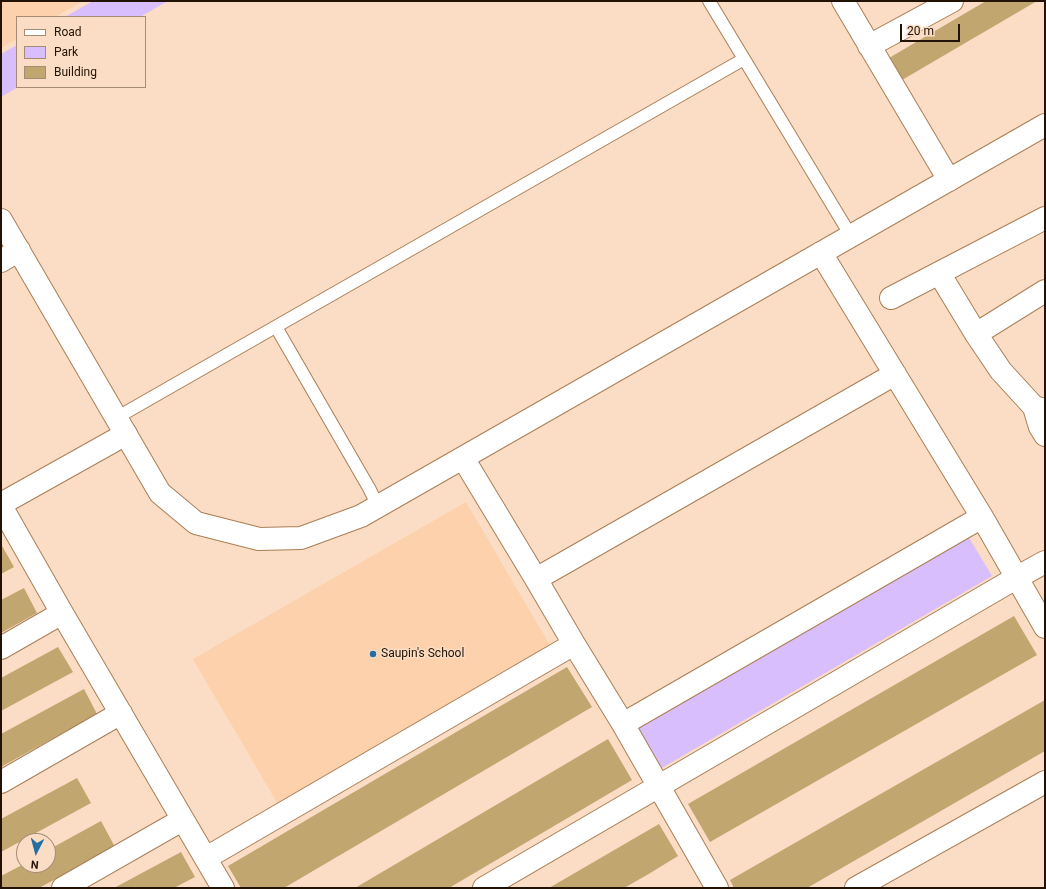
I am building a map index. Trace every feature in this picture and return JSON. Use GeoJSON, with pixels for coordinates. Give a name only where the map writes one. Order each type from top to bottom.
{"type":"FeatureCollection","features":[{"type":"Feature","properties":{"kind":"street"},"geometry":{"type":"LineString","coordinates":[[842,1],[949,180]]}},
{"type":"Feature","properties":{"kind":"street"},"geometry":{"type":"LineString","coordinates":[[869,46],[952,1]]}},
{"type":"Feature","properties":{"kind":"street"},"geometry":{"type":"LineString","coordinates":[[1,220],[10,255],[121,426],[160,493],[196,523],[260,540],[301,538],[361,516],[1045,125]]}},
{"type":"Feature","properties":{"kind":"street"},"geometry":{"type":"LineString","coordinates":[[891,298],[1045,218]]}},
{"type":"Feature","properties":{"kind":"street"},"geometry":{"type":"LineString","coordinates":[[821,253],[982,517],[1045,627]]}},
{"type":"Feature","properties":{"kind":"street"},"geometry":{"type":"LineString","coordinates":[[939,273],[1000,371],[1040,409],[1040,427],[1045,435]]}},
{"type":"Feature","properties":{"kind":"street"},"geometry":{"type":"LineString","coordinates":[[976,334],[1045,291]]}},
{"type":"Feature","properties":{"kind":"street"},"geometry":{"type":"LineString","coordinates":[[536,578],[895,374]]}},
{"type":"Feature","properties":{"kind":"street"},"geometry":{"type":"LineString","coordinates":[[121,426],[1,505],[62,614],[223,888]]}},
{"type":"Feature","properties":{"kind":"street"},"geometry":{"type":"LineString","coordinates":[[463,458],[623,724],[717,888]]}},
{"type":"Feature","properties":{"kind":"street"},"geometry":{"type":"LineString","coordinates":[[623,724],[982,517]]}},
{"type":"Feature","properties":{"kind":"street"},"geometry":{"type":"LineString","coordinates":[[484,888],[1045,562]]}},
{"type":"Feature","properties":{"kind":"street"},"geometry":{"type":"LineString","coordinates":[[1,648],[62,614]]}},
{"type":"Feature","properties":{"kind":"street"},"geometry":{"type":"LineString","coordinates":[[206,858],[574,644]]}},
{"type":"Feature","properties":{"kind":"street"},"geometry":{"type":"LineString","coordinates":[[1,782],[121,713]]}},
{"type":"Feature","properties":{"kind":"street"},"geometry":{"type":"LineString","coordinates":[[856,888],[1045,782]]}},
{"type":"Feature","properties":{"kind":"street"},"geometry":{"type":"LineString","coordinates":[[63,888],[182,820]]}},
{"type":"Feature","properties":{"kind":"lane"},"geometry":{"type":"LineString","coordinates":[[709,1],[851,236]]}},
{"type":"Feature","properties":{"kind":"lane"},"geometry":{"type":"LineString","coordinates":[[121,426],[276,327],[744,59]]}},
{"type":"Feature","properties":{"kind":"lane"},"geometry":{"type":"LineString","coordinates":[[276,327],[378,506]]}},
{"type":"Feature","properties":{"kind":"shaded area"},"geometry":{"type":"Polygon","coordinates":[[[1,1],[83,1],[57,16],[16,16],[16,40],[1,48],[1,1]]]}},
{"type":"Feature","properties":{"kind":"shaded area","name":"Saupin's School"},"geometry":{"type":"Polygon","coordinates":[[[466,502],[552,649],[279,806],[193,659],[466,502]]]}},
{"type":"Feature","properties":{"kind":"green space"},"geometry":{"type":"Polygon","coordinates":[[[93,1],[168,1],[142,16],[67,16],[93,1]]]}},
{"type":"Feature","properties":{"kind":"green space"},"geometry":{"type":"Polygon","coordinates":[[[16,46],[16,88],[1,97],[1,54],[16,46]]]}},
{"type":"Feature","properties":{"kind":"green space"},"geometry":{"type":"Polygon","coordinates":[[[968,536],[992,576],[660,769],[636,729],[968,536]]]}},
{"type":"Feature","properties":{"kind":"building"},"geometry":{"type":"Polygon","coordinates":[[[986,1],[1037,1],[902,80],[889,58],[986,1]]]}},
{"type":"Feature","properties":{"kind":"building"},"geometry":{"type":"Polygon","coordinates":[[[1,544],[14,567],[1,574],[1,544]]]}},
{"type":"Feature","properties":{"kind":"building"},"geometry":{"type":"Polygon","coordinates":[[[24,588],[37,613],[1,633],[1,600],[24,588]]]}},
{"type":"Feature","properties":{"kind":"building"},"geometry":{"type":"Polygon","coordinates":[[[1014,616],[1037,655],[710,842],[688,804],[1014,616]]]}},
{"type":"Feature","properties":{"kind":"building"},"geometry":{"type":"Polygon","coordinates":[[[58,647],[73,672],[1,711],[1,678],[58,647]]]}},
{"type":"Feature","properties":{"kind":"building"},"geometry":{"type":"Polygon","coordinates":[[[567,667],[592,707],[284,888],[241,888],[228,866],[567,667]]]}},
{"type":"Feature","properties":{"kind":"building"},"geometry":{"type":"Polygon","coordinates":[[[84,689],[97,714],[1,767],[1,734],[84,689]]]}},
{"type":"Feature","properties":{"kind":"building"},"geometry":{"type":"Polygon","coordinates":[[[1045,700],[1045,751],[807,888],[734,888],[730,880],[1045,700]]]}},
{"type":"Feature","properties":{"kind":"building"},"geometry":{"type":"Polygon","coordinates":[[[608,739],[632,780],[449,888],[355,888],[608,739]]]}},
{"type":"Feature","properties":{"kind":"building"},"geometry":{"type":"Polygon","coordinates":[[[77,778],[91,803],[36,833],[16,833],[16,844],[1,852],[1,819],[77,778]]]}},
{"type":"Feature","properties":{"kind":"building"},"geometry":{"type":"Polygon","coordinates":[[[101,821],[115,847],[39,888],[1,888],[1,876],[16,868],[16,873],[56,873],[56,846],[101,821]]]}},
{"type":"Feature","properties":{"kind":"building"},"geometry":{"type":"Polygon","coordinates":[[[659,824],[678,856],[647,875],[624,888],[549,888],[659,824]]]}},
{"type":"Feature","properties":{"kind":"building"},"geometry":{"type":"Polygon","coordinates":[[[181,852],[195,877],[174,888],[114,888],[181,852]]]}},
{"type":"Feature","properties":{"kind":"place","name":"Saupin's School"},"geometry":{"type":"Point","coordinates":[373,654]}}]}
